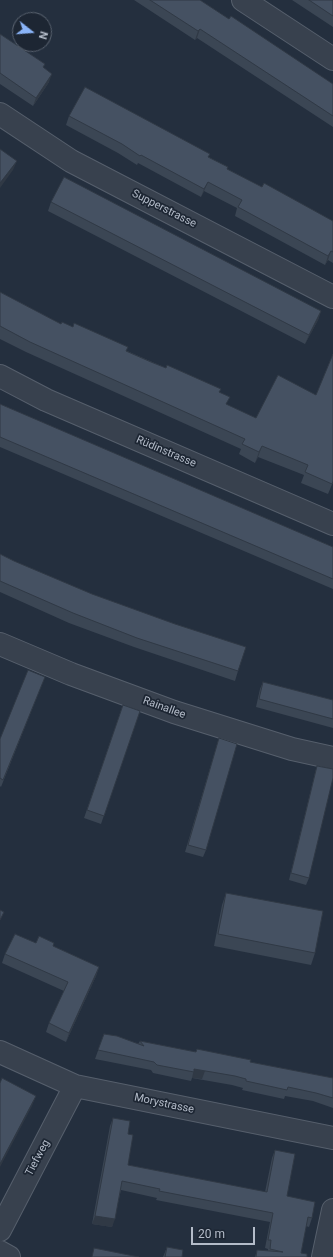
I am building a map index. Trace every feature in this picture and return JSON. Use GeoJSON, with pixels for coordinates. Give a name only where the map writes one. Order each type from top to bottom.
{"type":"FeatureCollection","features":[{"type":"Feature","properties":{"kind":"street"},"geometry":{"type":"LineString","coordinates":[[243,0],[333,59]]}},
{"type":"Feature","properties":{"kind":"street","name":"Supperstrasse"},"geometry":{"type":"LineString","coordinates":[[0,114],[71,161],[333,297]]}},
{"type":"Feature","properties":{"kind":"street","name":"Rüdinstrasse"},"geometry":{"type":"LineString","coordinates":[[0,376],[46,400],[333,524]]}},
{"type":"Feature","properties":{"kind":"street","name":"Rainallee"},"geometry":{"type":"LineString","coordinates":[[0,644],[71,674],[174,712],[292,749],[333,758]]}},
{"type":"Feature","properties":{"kind":"street","name":"Morystrasse"},"geometry":{"type":"LineString","coordinates":[[0,1052],[75,1086],[333,1138]]}},
{"type":"Feature","properties":{"kind":"street","name":"Tiefweg"},"geometry":{"type":"LineString","coordinates":[[0,1230],[75,1086]]}},
{"type":"Feature","properties":{"kind":"street"},"geometry":{"type":"LineString","coordinates":[[323,1257],[333,1210]]}},
{"type":"Feature","properties":{"kind":"street"},"geometry":{"type":"LineString","coordinates":[[0,1252],[9,1257]]}},
{"type":"Feature","properties":{"kind":"building"},"geometry":{"type":"Polygon","coordinates":[[[150,0],[200,0],[229,19],[231,16],[333,84],[333,116],[200,29],[198,31],[150,0]]]}},
{"type":"Feature","properties":{"kind":"building"},"geometry":{"type":"Polygon","coordinates":[[[309,0],[333,0],[333,16],[309,0]]]}},
{"type":"Feature","properties":{"kind":"building"},"geometry":{"type":"Polygon","coordinates":[[[0,34],[12,42],[12,52],[27,52],[45,64],[43,67],[52,74],[36,98],[0,73],[0,34]]]}},
{"type":"Feature","properties":{"kind":"building"},"geometry":{"type":"Polygon","coordinates":[[[85,87],[210,154],[208,157],[228,167],[227,169],[262,187],[264,183],[333,221],[333,252],[331,251],[328,256],[238,207],[242,200],[208,182],[204,189],[141,155],[140,156],[122,144],[69,116],[85,87]]]}},
{"type":"Feature","properties":{"kind":"building"},"geometry":{"type":"Polygon","coordinates":[[[0,149],[17,161],[0,183],[0,149]]]}},
{"type":"Feature","properties":{"kind":"building"},"geometry":{"type":"Polygon","coordinates":[[[64,177],[321,311],[309,335],[51,202],[64,177]]]}},
{"type":"Feature","properties":{"kind":"building"},"geometry":{"type":"Polygon","coordinates":[[[0,292],[61,324],[62,322],[73,327],[74,323],[128,347],[126,351],[166,368],[167,365],[221,389],[219,392],[230,397],[226,404],[256,418],[278,375],[316,395],[333,354],[332,484],[305,472],[308,465],[262,446],[259,452],[242,444],[245,439],[30,342],[0,326],[0,292]]]}},
{"type":"Feature","properties":{"kind":"building"},"geometry":{"type":"Polygon","coordinates":[[[0,404],[333,547],[333,579],[0,437],[0,404]]]}},
{"type":"Feature","properties":{"kind":"building"},"geometry":{"type":"Polygon","coordinates":[[[0,554],[92,594],[175,624],[246,647],[238,671],[137,638],[73,613],[0,581],[0,554]]]}},
{"type":"Feature","properties":{"kind":"building"},"geometry":{"type":"Polygon","coordinates":[[[28,670],[45,677],[3,780],[0,778],[0,739],[28,670]]]}},
{"type":"Feature","properties":{"kind":"building"},"geometry":{"type":"Polygon","coordinates":[[[263,682],[333,700],[333,719],[259,699],[263,682]]]}},
{"type":"Feature","properties":{"kind":"building"},"geometry":{"type":"Polygon","coordinates":[[[123,705],[140,711],[104,816],[87,810],[123,705]]]}},
{"type":"Feature","properties":{"kind":"building"},"geometry":{"type":"Polygon","coordinates":[[[219,738],[237,744],[206,850],[188,845],[219,738]]]}},
{"type":"Feature","properties":{"kind":"building"},"geometry":{"type":"Polygon","coordinates":[[[317,766],[333,769],[333,778],[309,878],[291,873],[317,766]]]}},
{"type":"Feature","properties":{"kind":"building"},"geometry":{"type":"Polygon","coordinates":[[[226,893],[323,911],[315,953],[218,934],[226,893]]]}},
{"type":"Feature","properties":{"kind":"building"},"geometry":{"type":"Polygon","coordinates":[[[0,910],[4,912],[0,920],[0,910]]]}},
{"type":"Feature","properties":{"kind":"building"},"geometry":{"type":"Polygon","coordinates":[[[15,934],[36,943],[39,936],[54,943],[53,946],[99,967],[69,1033],[49,1023],[68,982],[5,954],[15,934]]]}},
{"type":"Feature","properties":{"kind":"building"},"geometry":{"type":"Polygon","coordinates":[[[104,1034],[117,1036],[144,1046],[140,1041],[196,1052],[197,1049],[251,1060],[250,1062],[333,1078],[333,1098],[288,1087],[287,1090],[246,1081],[246,1079],[235,1076],[194,1069],[194,1072],[157,1065],[154,1062],[98,1050],[104,1034]]]}},
{"type":"Feature","properties":{"kind":"building"},"geometry":{"type":"Polygon","coordinates":[[[2,1078],[36,1096],[0,1164],[0,1083],[2,1078]]]}},
{"type":"Feature","properties":{"kind":"building"},"geometry":{"type":"Polygon","coordinates":[[[113,1118],[130,1121],[128,1134],[133,1135],[128,1165],[267,1192],[275,1150],[295,1154],[287,1196],[315,1202],[312,1218],[308,1217],[301,1253],[307,1254],[307,1257],[256,1257],[257,1250],[283,1252],[270,1249],[271,1240],[268,1240],[273,1213],[159,1191],[160,1189],[122,1181],[115,1219],[95,1216],[113,1118]]]}},
{"type":"Feature","properties":{"kind":"building"},"geometry":{"type":"Polygon","coordinates":[[[167,1247],[183,1250],[182,1257],[165,1257],[167,1247]]]}},
{"type":"Feature","properties":{"kind":"building"},"geometry":{"type":"Polygon","coordinates":[[[94,1248],[139,1257],[92,1257],[94,1248]]]}}]}
